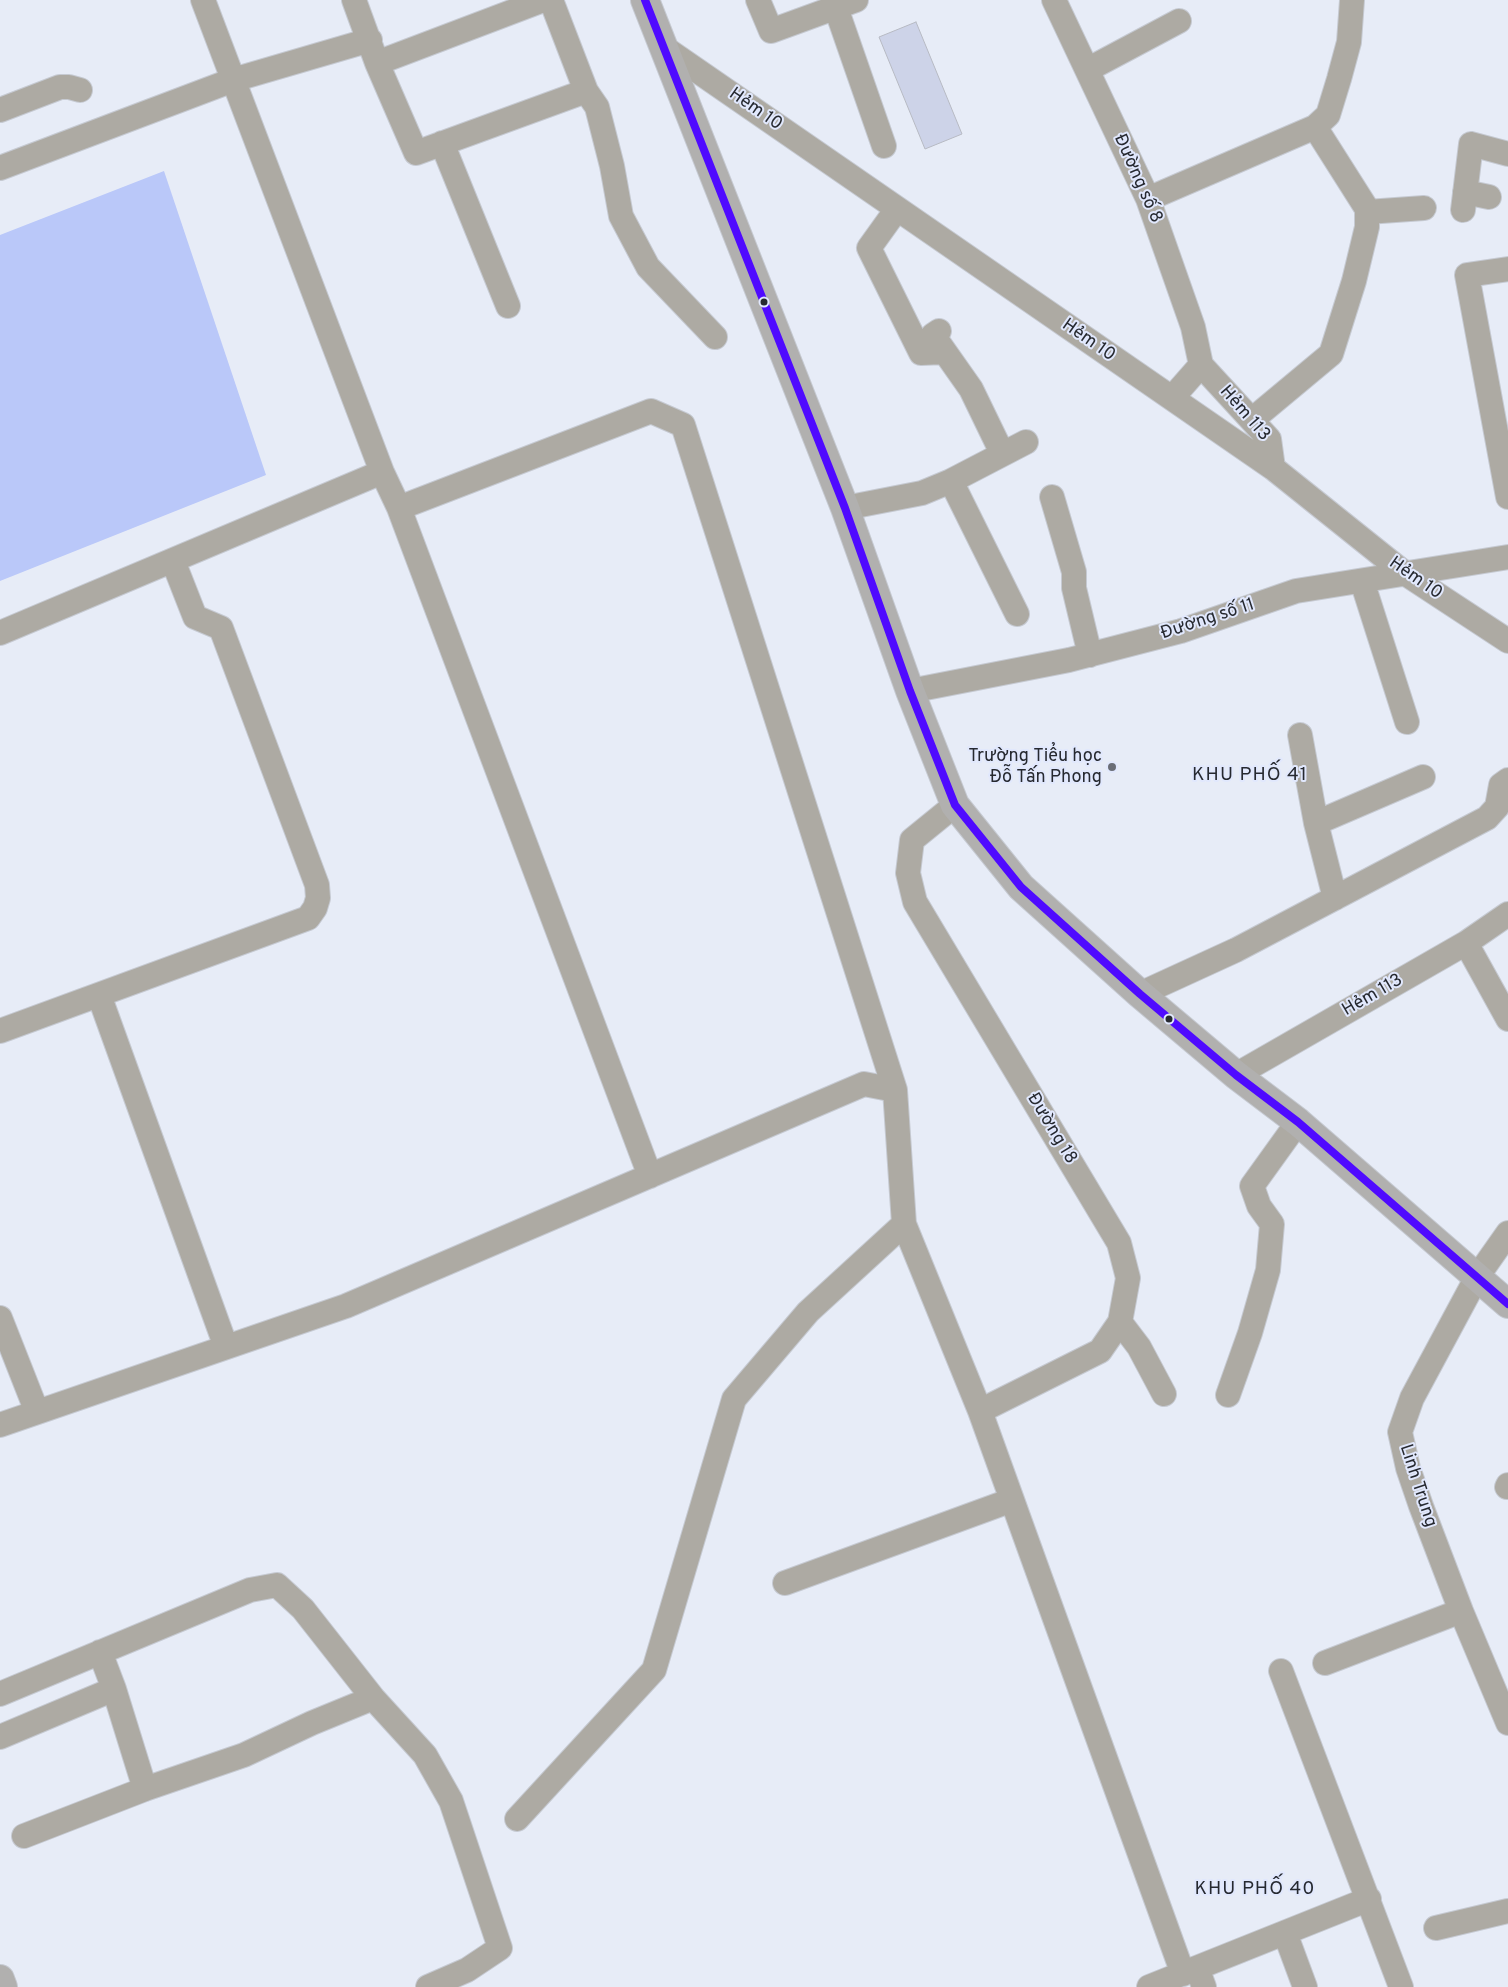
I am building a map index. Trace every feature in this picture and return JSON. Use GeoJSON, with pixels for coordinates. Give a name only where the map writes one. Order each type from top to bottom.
{"type":"FeatureCollection","features":[{"type":"Feature","properties":{"kind":"main road"},"geometry":{"type":"LineString","coordinates":[[645,0],[844,508],[910,691],[956,805],[1021,887],[1140,994],[1236,1075],[1298,1122],[1508,1304]]}},
{"type":"Feature","properties":{"kind":"main road"},"geometry":{"type":"LineString","coordinates":[[0,1979],[3,1987]]}},
{"type":"Feature","properties":{"kind":"street"},"geometry":{"type":"LineString","coordinates":[[203,0],[382,472],[399,508],[650,1176]]}},
{"type":"Feature","properties":{"kind":"street"},"geometry":{"type":"LineString","coordinates":[[354,0],[377,63],[416,153],[586,91]]}},
{"type":"Feature","properties":{"kind":"street"},"geometry":{"type":"LineString","coordinates":[[377,63],[543,0]]}},
{"type":"Feature","properties":{"kind":"street"},"geometry":{"type":"LineString","coordinates":[[551,0],[586,91],[597,107],[612,166],[620,216],[648,267],[715,337]]}},
{"type":"Feature","properties":{"kind":"street"},"geometry":{"type":"LineString","coordinates":[[758,0],[771,31],[846,4],[884,146]]}},
{"type":"Feature","properties":{"kind":"street","name":"Đường số 8"},"geometry":{"type":"LineString","coordinates":[[1054,0],[1148,199],[1193,327],[1201,365]]}},
{"type":"Feature","properties":{"kind":"street"},"geometry":{"type":"LineString","coordinates":[[1148,199],[1315,127],[1328,115],[1349,42],[1352,0]]}},
{"type":"Feature","properties":{"kind":"street"},"geometry":{"type":"LineString","coordinates":[[1087,70],[1179,22]]}},
{"type":"Feature","properties":{"kind":"street"},"geometry":{"type":"LineString","coordinates":[[0,168],[233,80],[370,40]]}},
{"type":"Feature","properties":{"kind":"street","name":"Hẻm 10"},"geometry":{"type":"LineString","coordinates":[[663,47],[1273,468],[1403,572],[1508,641]]}},
{"type":"Feature","properties":{"kind":"street"},"geometry":{"type":"LineString","coordinates":[[0,110],[60,87],[80,90]]}},
{"type":"Feature","properties":{"kind":"street"},"geometry":{"type":"LineString","coordinates":[[1253,418],[1331,354],[1354,281],[1367,227],[1367,212],[1315,127]]}},
{"type":"Feature","properties":{"kind":"street"},"geometry":{"type":"LineString","coordinates":[[442,143],[508,306]]}},
{"type":"Feature","properties":{"kind":"street"},"geometry":{"type":"LineString","coordinates":[[1489,198],[1464,201],[1471,144],[1508,154]]}},
{"type":"Feature","properties":{"kind":"street"},"geometry":{"type":"LineString","coordinates":[[1367,212],[1424,208]]}},
{"type":"Feature","properties":{"kind":"street"},"geometry":{"type":"LineString","coordinates":[[897,209],[869,248],[921,353],[942,342],[972,389],[1002,453]]}},
{"type":"Feature","properties":{"kind":"street"},"geometry":{"type":"LineString","coordinates":[[1508,269],[1467,275],[1508,497]]}},
{"type":"Feature","properties":{"kind":"street"},"geometry":{"type":"LineString","coordinates":[[1172,398],[1201,365]]}},
{"type":"Feature","properties":{"kind":"street","name":"Hẻm 113"},"geometry":{"type":"LineString","coordinates":[[1201,365],[1253,418],[1269,439],[1273,468]]}},
{"type":"Feature","properties":{"kind":"street"},"geometry":{"type":"LineString","coordinates":[[399,508],[651,411],[683,425],[895,1090],[904,1224],[980,1411],[1012,1500],[1194,1976]]}},
{"type":"Feature","properties":{"kind":"street"},"geometry":{"type":"LineString","coordinates":[[844,508],[922,493],[951,481],[1026,442]]}},
{"type":"Feature","properties":{"kind":"street"},"geometry":{"type":"LineString","coordinates":[[0,633],[382,472]]}},
{"type":"Feature","properties":{"kind":"street"},"geometry":{"type":"LineString","coordinates":[[951,481],[1017,614]]}},
{"type":"Feature","properties":{"kind":"street"},"geometry":{"type":"LineString","coordinates":[[1052,497],[1074,572],[1074,588],[1090,654]]}},
{"type":"Feature","properties":{"kind":"street","name":"Đường số 11"},"geometry":{"type":"LineString","coordinates":[[910,691],[1090,654],[1180,631],[1296,591],[1362,582],[1403,572],[1508,556]]}},
{"type":"Feature","properties":{"kind":"street"},"geometry":{"type":"LineString","coordinates":[[0,1031],[308,918],[315,908],[318,898],[317,885],[221,628],[195,616],[172,561]]}},
{"type":"Feature","properties":{"kind":"street"},"geometry":{"type":"LineString","coordinates":[[1362,582],[1407,722]]}},
{"type":"Feature","properties":{"kind":"street"},"geometry":{"type":"LineString","coordinates":[[1300,735],[1316,823],[1335,898]]}},
{"type":"Feature","properties":{"kind":"street"},"geometry":{"type":"LineString","coordinates":[[1316,823],[1423,777]]}},
{"type":"Feature","properties":{"kind":"street"},"geometry":{"type":"LineString","coordinates":[[1140,994],[1236,950],[1487,818],[1497,807],[1501,785],[1508,780]]}},
{"type":"Feature","properties":{"kind":"street","name":"Đường 18"},"geometry":{"type":"LineString","coordinates":[[956,805],[912,840],[908,873],[915,902],[1120,1243],[1128,1278],[1120,1322],[1100,1352],[980,1411]]}},
{"type":"Feature","properties":{"kind":"street","name":"Hẻm 113"},"geometry":{"type":"LineString","coordinates":[[1236,1075],[1466,943],[1508,914]]}},
{"type":"Feature","properties":{"kind":"street"},"geometry":{"type":"LineString","coordinates":[[1466,943],[1508,1018]]}},
{"type":"Feature","properties":{"kind":"street"},"geometry":{"type":"LineString","coordinates":[[99,995],[226,1347]]}},
{"type":"Feature","properties":{"kind":"street"},"geometry":{"type":"LineString","coordinates":[[0,1425],[346,1306],[864,1084],[895,1090]]}},
{"type":"Feature","properties":{"kind":"street"},"geometry":{"type":"LineString","coordinates":[[1228,1395],[1250,1333],[1268,1270],[1272,1224],[1259,1206],[1252,1186],[1298,1122]]}},
{"type":"Feature","properties":{"kind":"street"},"geometry":{"type":"LineString","coordinates":[[517,1819],[654,1670],[734,1399],[808,1312],[904,1224]]}},
{"type":"Feature","properties":{"kind":"street","name":"Linh Trung"},"geometry":{"type":"LineString","coordinates":[[1508,1233],[1477,1277],[1412,1398],[1400,1432],[1408,1468],[1461,1612],[1508,1723]]}},
{"type":"Feature","properties":{"kind":"street"},"geometry":{"type":"LineString","coordinates":[[0,1318],[37,1412]]}},
{"type":"Feature","properties":{"kind":"street"},"geometry":{"type":"LineString","coordinates":[[1120,1322],[1139,1347],[1164,1394]]}},
{"type":"Feature","properties":{"kind":"street"},"geometry":{"type":"LineString","coordinates":[[785,1582],[1012,1500]]}},
{"type":"Feature","properties":{"kind":"street"},"geometry":{"type":"LineString","coordinates":[[0,1694],[250,1590],[277,1585],[303,1609],[374,1698],[426,1755],[451,1801],[500,1948],[467,1970],[428,1987]]}},
{"type":"Feature","properties":{"kind":"street"},"geometry":{"type":"LineString","coordinates":[[1325,1663],[1461,1612]]}},
{"type":"Feature","properties":{"kind":"street"},"geometry":{"type":"LineString","coordinates":[[100,1652],[114,1689],[145,1789]]}},
{"type":"Feature","properties":{"kind":"street"},"geometry":{"type":"LineString","coordinates":[[1281,1671],[1401,1987]]}},
{"type":"Feature","properties":{"kind":"street"},"geometry":{"type":"LineString","coordinates":[[0,1737],[114,1689]]}},
{"type":"Feature","properties":{"kind":"street"},"geometry":{"type":"LineString","coordinates":[[24,1836],[145,1789],[244,1755],[312,1723],[374,1698]]}},
{"type":"Feature","properties":{"kind":"street"},"geometry":{"type":"LineString","coordinates":[[1149,1987],[1194,1976],[1285,1933],[1369,1899]]}},
{"type":"Feature","properties":{"kind":"street"},"geometry":{"type":"LineString","coordinates":[[1436,1928],[1508,1911]]}},
{"type":"Feature","properties":{"kind":"street"},"geometry":{"type":"LineString","coordinates":[[1285,1933],[1305,1987]]}},
{"type":"Feature","properties":{"kind":"water"},"geometry":{"type":"Polygon","coordinates":[[[164,171],[266,475],[0,581],[0,235],[164,171]]]}},
{"type":"Feature","properties":{"kind":"building"},"geometry":{"type":"Polygon","coordinates":[[[916,22],[962,134],[925,149],[879,37],[916,22]]]}},
{"type":"Feature","properties":{"kind":"transit line"},"geometry":{"type":"LineString","coordinates":[[645,0],[845,508],[910,691],[955,805],[1021,887],[1140,994],[1236,1075],[1298,1122],[1508,1304]]}},
{"type":"Feature","properties":{"kind":"place","name":"Trường Tiểu học Đỗ Tấn Phong"},"geometry":{"type":"Point","coordinates":[1112,767]}},
{"type":"Feature","properties":{"kind":"district","name":"KHU PHỐ 41"},"geometry":{"type":"Point","coordinates":[1250,776]}},
{"type":"Feature","properties":{"kind":"district","name":"KHU PHỐ 40"},"geometry":{"type":"Point","coordinates":[1255,1890]}}]}
